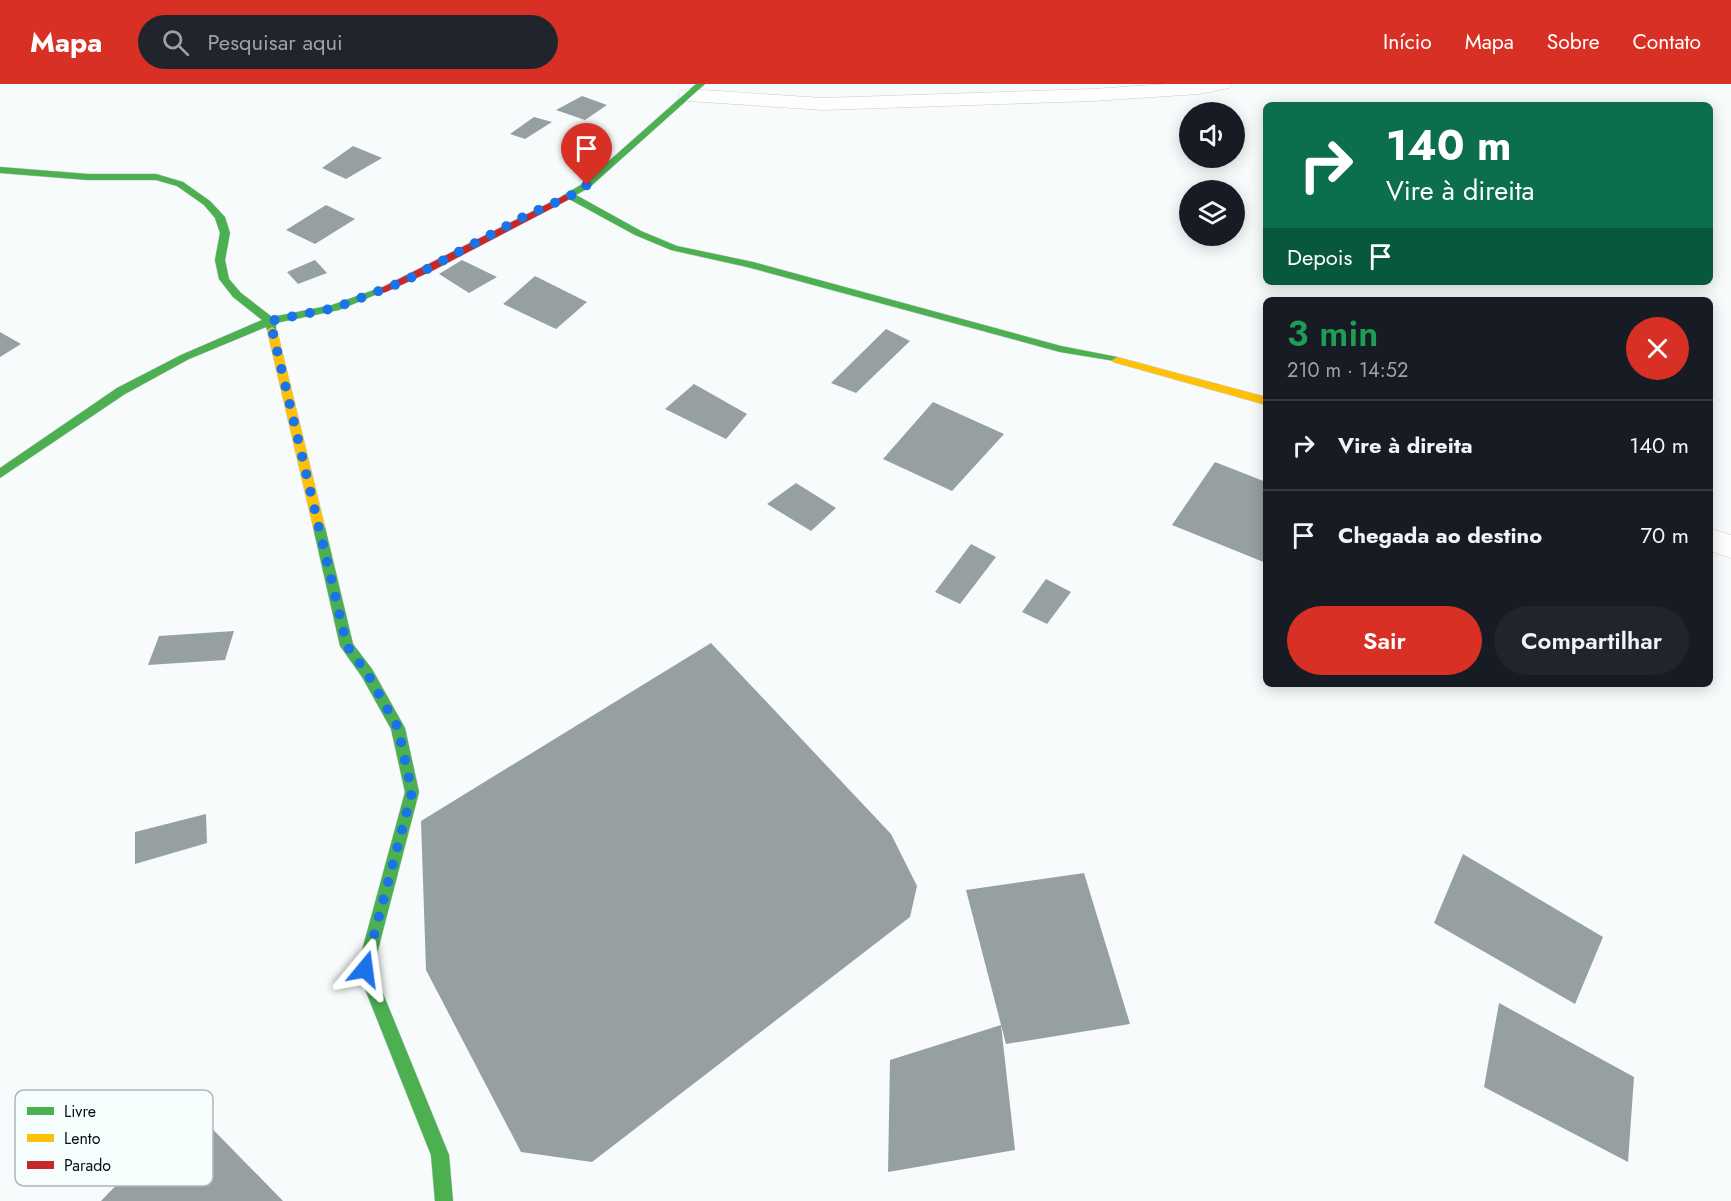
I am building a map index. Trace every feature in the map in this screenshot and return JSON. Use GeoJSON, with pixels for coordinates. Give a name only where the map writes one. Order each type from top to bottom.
{"type":"FeatureCollection","features":[{"type":"Feature","properties":{"kind":"street"},"geometry":{"type":"LineString","coordinates":[[0,474],[121,391],[185,357],[270,321],[335,308],[405,281],[527,215],[570,196],[587,185],[694,90],[823,104],[1093,95],[1199,88],[1222,84]]}},
{"type":"Feature","properties":{"kind":"street"},"geometry":{"type":"LineString","coordinates":[[0,170],[95,178],[165,178],[181,186],[208,203],[220,216],[225,227],[225,241],[220,263],[225,280],[240,299],[270,321],[347,646],[367,673],[398,728],[412,792],[365,969],[440,1155],[444,1201]]}},
{"type":"Feature","properties":{"kind":"street"},"geometry":{"type":"LineString","coordinates":[[570,196],[674,248],[749,264],[1060,349],[1128,362],[1263,400]]}},
{"type":"Feature","properties":{"kind":"street"},"geometry":{"type":"LineString","coordinates":[[1713,540],[1731,547]]}},
{"type":"Feature","properties":{"kind":"building"},"geometry":{"type":"Polygon","coordinates":[[[582,96],[607,105],[585,120],[556,110],[582,96]]]}},
{"type":"Feature","properties":{"kind":"building"},"geometry":{"type":"Polygon","coordinates":[[[534,117],[552,122],[525,139],[510,134],[534,117]]]}},
{"type":"Feature","properties":{"kind":"building"},"geometry":{"type":"Polygon","coordinates":[[[353,146],[382,158],[346,179],[322,168],[353,146]]]}},
{"type":"Feature","properties":{"kind":"building"},"geometry":{"type":"Polygon","coordinates":[[[326,205],[355,219],[315,244],[286,230],[326,205]]]}},
{"type":"Feature","properties":{"kind":"building"},"geometry":{"type":"Polygon","coordinates":[[[315,260],[327,273],[298,284],[287,272],[315,260]]]}},
{"type":"Feature","properties":{"kind":"building"},"geometry":{"type":"Polygon","coordinates":[[[462,260],[497,277],[469,293],[439,274],[462,260]]]}},
{"type":"Feature","properties":{"kind":"building"},"geometry":{"type":"Polygon","coordinates":[[[535,276],[587,302],[556,329],[503,304],[535,276]]]}},
{"type":"Feature","properties":{"kind":"building"},"geometry":{"type":"Polygon","coordinates":[[[886,329],[910,341],[856,393],[831,383],[886,329]]]}},
{"type":"Feature","properties":{"kind":"building"},"geometry":{"type":"Polygon","coordinates":[[[0,332],[21,344],[0,357],[0,332]]]}},
{"type":"Feature","properties":{"kind":"building"},"geometry":{"type":"Polygon","coordinates":[[[694,384],[747,414],[726,439],[665,409],[694,384]]]}},
{"type":"Feature","properties":{"kind":"building"},"geometry":{"type":"Polygon","coordinates":[[[933,402],[1004,434],[952,491],[883,459],[933,402]]]}},
{"type":"Feature","properties":{"kind":"building"},"geometry":{"type":"Polygon","coordinates":[[[1215,462],[1263,481],[1263,562],[1172,525],[1215,462]]]}},
{"type":"Feature","properties":{"kind":"building"},"geometry":{"type":"Polygon","coordinates":[[[796,483],[836,508],[811,531],[767,504],[796,483]]]}},
{"type":"Feature","properties":{"kind":"building"},"geometry":{"type":"Polygon","coordinates":[[[971,544],[996,557],[960,604],[935,592],[971,544]]]}},
{"type":"Feature","properties":{"kind":"building"},"geometry":{"type":"Polygon","coordinates":[[[1046,579],[1071,592],[1047,624],[1022,612],[1046,579]]]}},
{"type":"Feature","properties":{"kind":"building"},"geometry":{"type":"Polygon","coordinates":[[[234,631],[225,660],[148,665],[159,636],[234,631]]]}},
{"type":"Feature","properties":{"kind":"building"},"geometry":{"type":"Polygon","coordinates":[[[711,643],[891,834],[917,886],[910,917],[592,1162],[521,1152],[426,970],[421,821],[711,643]]]}},
{"type":"Feature","properties":{"kind":"building"},"geometry":{"type":"Polygon","coordinates":[[[206,814],[207,843],[135,864],[135,832],[206,814]]]}},
{"type":"Feature","properties":{"kind":"building"},"geometry":{"type":"Polygon","coordinates":[[[1463,854],[1603,937],[1575,1004],[1434,923],[1463,854]]]}},
{"type":"Feature","properties":{"kind":"building"},"geometry":{"type":"Polygon","coordinates":[[[1084,873],[1130,1024],[1006,1044],[966,890],[1084,873]]]}},
{"type":"Feature","properties":{"kind":"building"},"geometry":{"type":"Polygon","coordinates":[[[1499,1003],[1634,1077],[1628,1162],[1484,1087],[1499,1003]]]}},
{"type":"Feature","properties":{"kind":"building"},"geometry":{"type":"Polygon","coordinates":[[[1001,1025],[1015,1150],[888,1172],[890,1060],[1001,1025]]]}},
{"type":"Feature","properties":{"kind":"building"},"geometry":{"type":"Polygon","coordinates":[[[213,1129],[283,1201],[101,1201],[115,1186],[213,1186],[213,1129]]]}},
{"type":"Feature","properties":{"kind":"traffic: fast"},"geometry":{"type":"LineString","coordinates":[[565,198],[587,185],[701,84]]}},
{"type":"Feature","properties":{"kind":"traffic: fast"},"geometry":{"type":"LineString","coordinates":[[0,170],[88,177],[156,177],[180,184],[207,203],[220,217],[225,233],[220,260],[224,279],[237,295],[270,321],[272,330]]}},
{"type":"Feature","properties":{"kind":"traffic: fast"},"geometry":{"type":"LineString","coordinates":[[570,196],[638,233],[674,248],[749,264],[1060,349],[1117,360]]}},
{"type":"Feature","properties":{"kind":"traffic: fast"},"geometry":{"type":"LineString","coordinates":[[0,474],[121,391],[185,357],[270,321],[335,308],[382,290]]}},
{"type":"Feature","properties":{"kind":"traffic: fast"},"geometry":{"type":"LineString","coordinates":[[319,527],[347,646],[367,673],[398,728],[412,792],[365,969],[440,1155],[444,1201]]}},
{"type":"Feature","properties":{"kind":"traffic: slow"},"geometry":{"type":"LineString","coordinates":[[272,330],[319,527]]}},
{"type":"Feature","properties":{"kind":"traffic: slow"},"geometry":{"type":"LineString","coordinates":[[1117,360],[1263,400]]}},
{"type":"Feature","properties":{"kind":"traffic: jam"},"geometry":{"type":"LineString","coordinates":[[382,290],[429,269],[565,198]]}},
{"type":"Feature","properties":{"kind":"route"},"geometry":{"type":"LineString","coordinates":[[365,969],[412,792],[398,728],[367,673],[347,646],[270,321],[335,308],[405,281],[587,185]]}}]}
